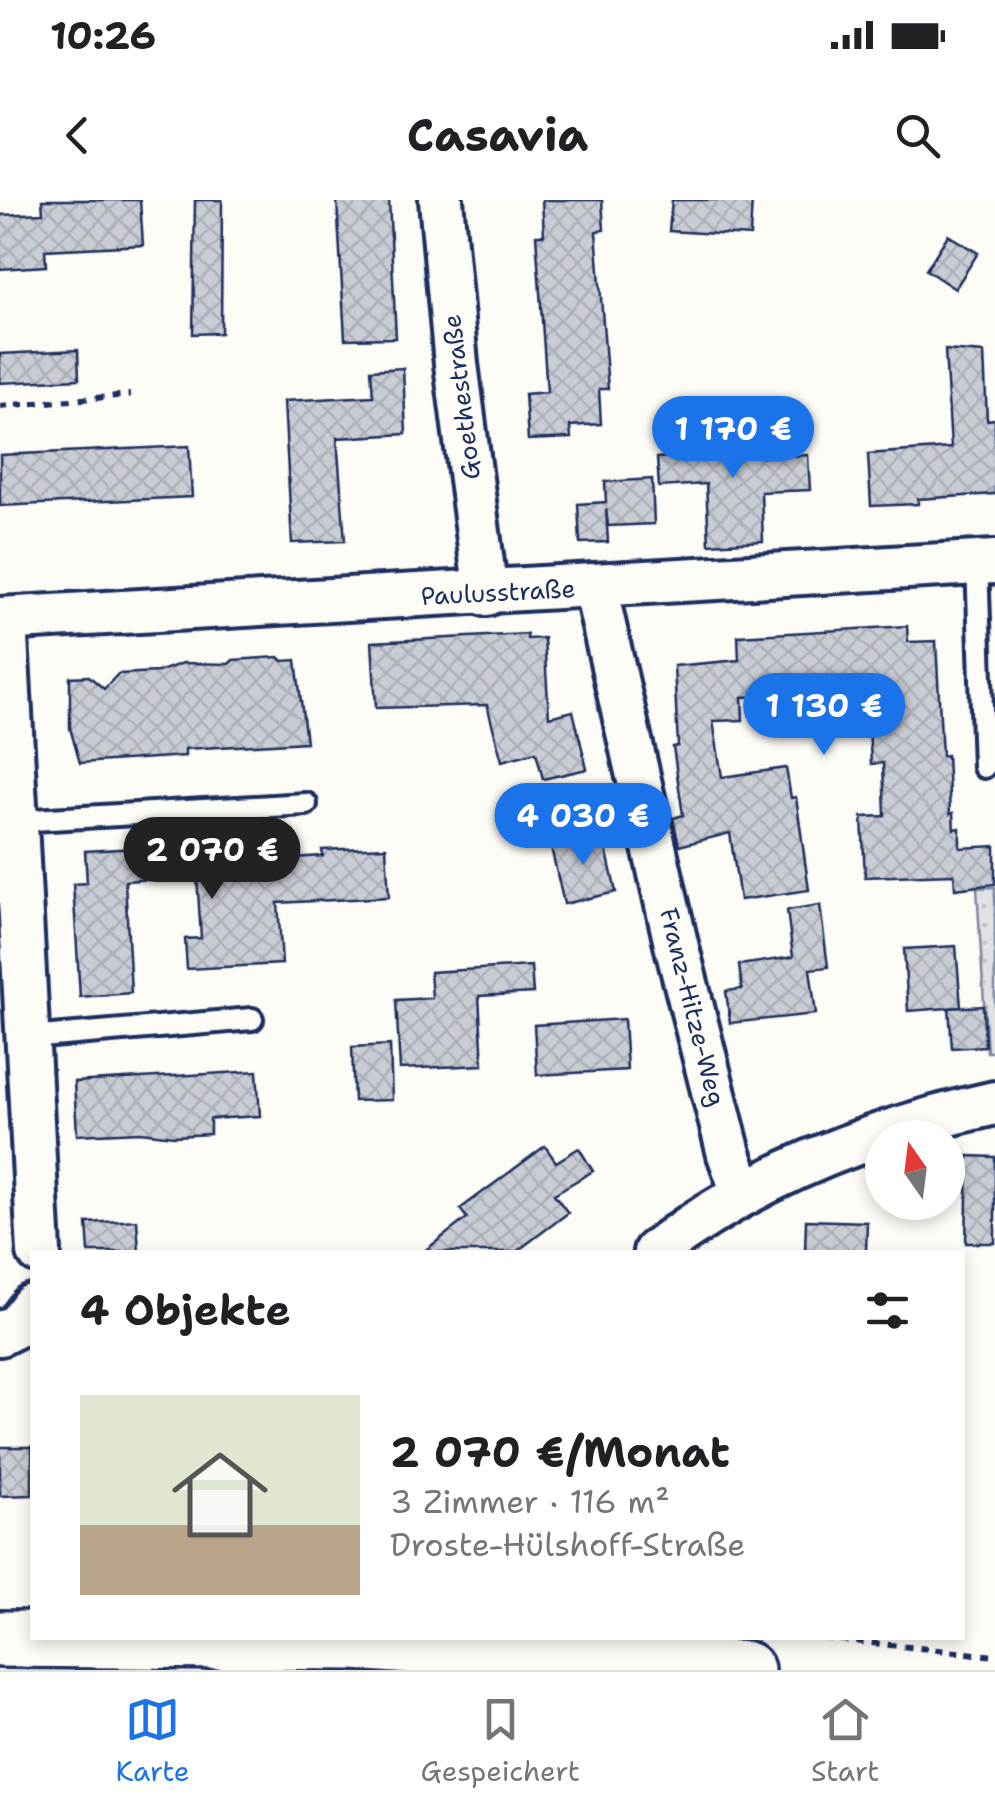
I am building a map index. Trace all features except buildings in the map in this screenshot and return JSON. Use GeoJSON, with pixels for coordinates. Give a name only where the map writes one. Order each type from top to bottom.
{"type":"FeatureCollection","features":[{"type":"Feature","properties":{"kind":"main road"},"geometry":{"type":"LineString","coordinates":[[0,1639],[30,1639]]}},
{"type":"Feature","properties":{"kind":"main road"},"geometry":{"type":"LineString","coordinates":[[329,1640],[489,1644],[746,1670]]}},
{"type":"Feature","properties":{"kind":"street","name":"Goethestraße"},"geometry":{"type":"LineString","coordinates":[[441,200],[456,364],[486,594]]}},
{"type":"Feature","properties":{"kind":"street","name":"Paulusstraße"},"geometry":{"type":"LineString","coordinates":[[2,619],[986,563]]}},
{"type":"Feature","properties":{"kind":"street","name":"Franz-Hitze-Weg"},"geometry":{"type":"LineString","coordinates":[[595,586],[676,944],[729,1154],[743,1193]]}},
{"type":"Feature","properties":{"kind":"street"},"geometry":{"type":"LineString","coordinates":[[2,619],[39,1250]]}},
{"type":"Feature","properties":{"kind":"street"},"geometry":{"type":"LineString","coordinates":[[658,1250],[743,1193],[837,1149],[926,1118],[995,1102]]}},
{"type":"Feature","properties":{"kind":"street"},"geometry":{"type":"LineString","coordinates":[[0,1334],[18,1325],[30,1309]]}},
{"type":"Feature","properties":{"kind":"lane"},"geometry":{"type":"LineString","coordinates":[[984,768],[986,563]]}},
{"type":"Feature","properties":{"kind":"lane"},"geometry":{"type":"LineString","coordinates":[[16,821],[306,804]]}},
{"type":"Feature","properties":{"kind":"lane"},"geometry":{"type":"LineString","coordinates":[[29,1038],[252,1019]]}},
{"type":"Feature","properties":{"kind":"path"},"geometry":{"type":"LineString","coordinates":[[0,406],[130,395]]}},
{"type":"Feature","properties":{"kind":"path"},"geometry":{"type":"LineString","coordinates":[[843,1640],[995,1656]]}},
{"type":"Feature","properties":{"kind":"shaded area"},"geometry":{"type":"Polygon","coordinates":[[[995,887],[995,1052],[987,1052],[977,888],[995,887]]]}}]}
